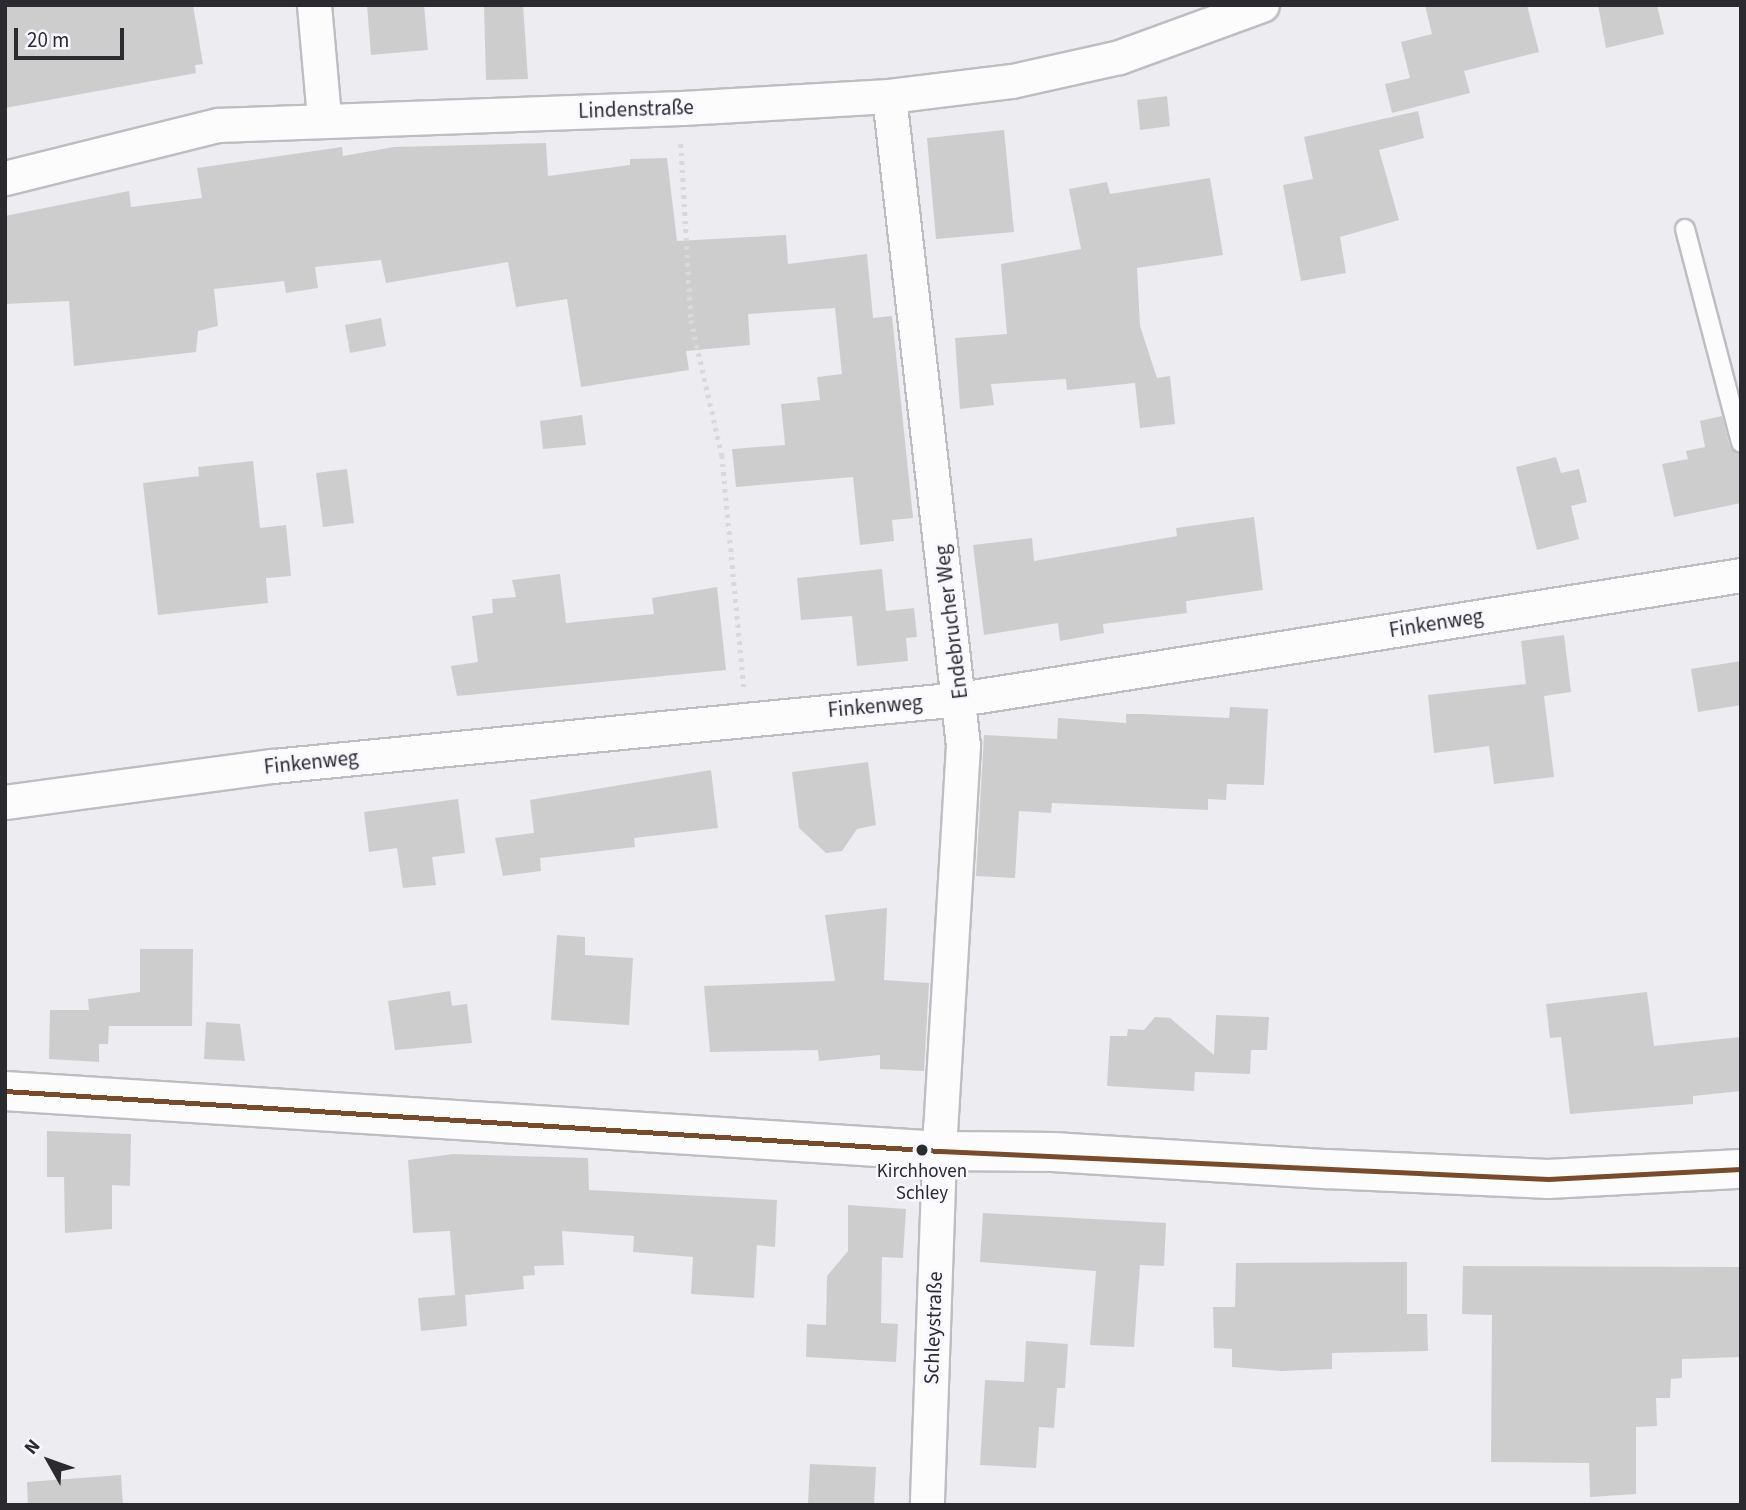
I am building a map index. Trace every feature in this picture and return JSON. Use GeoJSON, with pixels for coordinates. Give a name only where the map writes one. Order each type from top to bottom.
{"type":"FeatureCollection","features":[{"type":"Feature","properties":{"kind":"street"},"geometry":{"type":"LineString","coordinates":[[314,5],[324,118]]}},
{"type":"Feature","properties":{"kind":"street","name":"Lindenstraße"},"geometry":{"type":"LineString","coordinates":[[5,178],[218,125],[324,118],[682,108],[889,96],[1012,81],[1119,57],[1262,5]]}},
{"type":"Feature","properties":{"kind":"street","name":"Endebrucher Weg"},"geometry":{"type":"LineString","coordinates":[[889,96],[960,699],[963,745],[940,1151]]}},
{"type":"Feature","properties":{"kind":"street","name":"Finkenweg"},"geometry":{"type":"LineString","coordinates":[[5,803],[273,766],[960,699],[1741,575]]}},
{"type":"Feature","properties":{"kind":"street"},"geometry":{"type":"LineString","coordinates":[[5,1091],[940,1151],[1053,1152],[1548,1179],[1741,1169]]}},
{"type":"Feature","properties":{"kind":"street","name":"Schleystraße"},"geometry":{"type":"LineString","coordinates":[[927,1505],[940,1151]]}},
{"type":"Feature","properties":{"kind":"lane"},"geometry":{"type":"LineString","coordinates":[[1685,229],[1741,443]]}},
{"type":"Feature","properties":{"kind":"path"},"geometry":{"type":"LineString","coordinates":[[682,108],[691,320],[722,455],[747,719]]}},
{"type":"Feature","properties":{"kind":"building"},"geometry":{"type":"Polygon","coordinates":[[[5,5],[193,5],[203,64],[195,65],[196,73],[5,108],[5,5]]]}},
{"type":"Feature","properties":{"kind":"building"},"geometry":{"type":"Polygon","coordinates":[[[367,5],[424,5],[428,50],[371,55],[367,5]]]}},
{"type":"Feature","properties":{"kind":"building"},"geometry":{"type":"Polygon","coordinates":[[[484,5],[523,5],[528,79],[486,80],[484,5]]]}},
{"type":"Feature","properties":{"kind":"building"},"geometry":{"type":"Polygon","coordinates":[[[1425,5],[1527,5],[1539,52],[1464,71],[1470,93],[1392,113],[1385,84],[1410,78],[1401,42],[1432,34],[1425,5]]]}},
{"type":"Feature","properties":{"kind":"building"},"geometry":{"type":"Polygon","coordinates":[[[1598,5],[1657,5],[1664,34],[1606,48],[1598,5]]]}},
{"type":"Feature","properties":{"kind":"building"},"geometry":{"type":"Polygon","coordinates":[[[1167,96],[1170,126],[1140,130],[1137,100],[1167,96]]]}},
{"type":"Feature","properties":{"kind":"building"},"geometry":{"type":"Polygon","coordinates":[[[1418,111],[1424,138],[1379,150],[1399,220],[1340,237],[1346,273],[1301,281],[1283,185],[1313,179],[1304,137],[1418,111]]]}},
{"type":"Feature","properties":{"kind":"building"},"geometry":{"type":"Polygon","coordinates":[[[1004,130],[1014,232],[936,239],[927,138],[1004,130]]]}},
{"type":"Feature","properties":{"kind":"building"},"geometry":{"type":"Polygon","coordinates":[[[546,143],[548,176],[630,165],[630,159],[667,158],[677,241],[786,235],[788,264],[867,254],[873,318],[892,316],[913,518],[892,520],[894,541],[860,545],[853,477],[736,487],[732,449],[785,445],[781,404],[820,400],[817,377],[842,374],[835,308],[748,314],[750,345],[686,351],[689,370],[581,387],[567,299],[516,307],[508,262],[386,283],[381,260],[315,267],[318,288],[286,293],[284,281],[214,289],[218,326],[198,331],[196,352],[74,366],[69,301],[5,304],[5,216],[129,191],[131,207],[202,198],[197,168],[342,147],[343,156],[394,147],[546,143]]]}},
{"type":"Feature","properties":{"kind":"building"},"geometry":{"type":"Polygon","coordinates":[[[1210,178],[1223,255],[1137,268],[1140,326],[1157,378],[1170,376],[1175,424],[1140,428],[1135,383],[1067,390],[1066,379],[991,384],[994,405],[960,409],[955,338],[1007,334],[1001,264],[1081,249],[1069,189],[1107,182],[1110,194],[1210,178]]]}},
{"type":"Feature","properties":{"kind":"building"},"geometry":{"type":"Polygon","coordinates":[[[381,318],[386,346],[350,353],[345,325],[381,318]]]}},
{"type":"Feature","properties":{"kind":"building"},"geometry":{"type":"Polygon","coordinates":[[[582,415],[586,445],[543,449],[540,421],[582,415]]]}},
{"type":"Feature","properties":{"kind":"building"},"geometry":{"type":"Polygon","coordinates":[[[1722,416],[1730,447],[1741,454],[1741,503],[1674,517],[1662,464],[1688,459],[1686,451],[1705,447],[1700,421],[1722,416]]]}},
{"type":"Feature","properties":{"kind":"building"},"geometry":{"type":"Polygon","coordinates":[[[1556,457],[1561,473],[1579,469],[1587,502],[1571,506],[1579,539],[1537,550],[1516,467],[1556,457]]]}},
{"type":"Feature","properties":{"kind":"building"},"geometry":{"type":"Polygon","coordinates":[[[253,461],[260,528],[286,525],[291,576],[266,578],[268,603],[158,615],[143,483],[199,476],[198,467],[253,461]]]}},
{"type":"Feature","properties":{"kind":"building"},"geometry":{"type":"Polygon","coordinates":[[[347,469],[354,523],[323,527],[316,473],[347,469]]]}},
{"type":"Feature","properties":{"kind":"building"},"geometry":{"type":"Polygon","coordinates":[[[1254,517],[1263,590],[1186,601],[1187,613],[1103,624],[1104,633],[1060,641],[1058,623],[984,635],[973,545],[1032,538],[1034,561],[1177,536],[1176,528],[1254,517]]]}},
{"type":"Feature","properties":{"kind":"building"},"geometry":{"type":"Polygon","coordinates":[[[882,569],[886,611],[914,608],[917,637],[906,638],[908,661],[857,666],[852,616],[801,620],[797,578],[882,569]]]}},
{"type":"Feature","properties":{"kind":"building"},"geometry":{"type":"Polygon","coordinates":[[[560,574],[566,623],[654,614],[652,598],[717,587],[726,670],[457,696],[451,666],[478,662],[472,616],[493,613],[492,599],[516,597],[512,580],[560,574]]]}},
{"type":"Feature","properties":{"kind":"building"},"geometry":{"type":"Polygon","coordinates":[[[1564,635],[1571,692],[1544,696],[1554,777],[1494,784],[1489,746],[1434,753],[1428,695],[1526,684],[1521,641],[1564,635]]]}},
{"type":"Feature","properties":{"kind":"building"},"geometry":{"type":"Polygon","coordinates":[[[1741,661],[1741,705],[1698,712],[1691,669],[1741,661]]]}},
{"type":"Feature","properties":{"kind":"building"},"geometry":{"type":"Polygon","coordinates":[[[1230,707],[1268,709],[1264,785],[1227,784],[1226,800],[1208,799],[1208,810],[1052,803],[1051,813],[1019,811],[1015,878],[976,876],[984,735],[1057,739],[1058,718],[1126,723],[1126,714],[1229,718],[1230,707]]]}},
{"type":"Feature","properties":{"kind":"building"},"geometry":{"type":"Polygon","coordinates":[[[868,762],[876,825],[857,829],[842,851],[826,853],[799,828],[792,772],[868,762]]]}},
{"type":"Feature","properties":{"kind":"building"},"geometry":{"type":"Polygon","coordinates":[[[711,770],[718,828],[634,838],[635,847],[540,858],[541,871],[503,876],[495,838],[534,833],[530,800],[711,770]]]}},
{"type":"Feature","properties":{"kind":"building"},"geometry":{"type":"Polygon","coordinates":[[[458,799],[465,853],[432,857],[436,885],[403,888],[397,848],[369,852],[364,812],[458,799]]]}},
{"type":"Feature","properties":{"kind":"building"},"geometry":{"type":"Polygon","coordinates":[[[887,908],[884,980],[929,983],[924,1071],[880,1069],[880,1055],[819,1061],[818,1050],[710,1052],[704,986],[835,981],[825,915],[887,908]]]}},
{"type":"Feature","properties":{"kind":"building"},"geometry":{"type":"Polygon","coordinates":[[[557,935],[585,937],[585,955],[633,958],[629,1025],[551,1020],[557,935]]]}},
{"type":"Feature","properties":{"kind":"building"},"geometry":{"type":"Polygon","coordinates":[[[140,949],[193,949],[192,1026],[109,1026],[108,1044],[99,1044],[99,1062],[49,1059],[50,1010],[89,1010],[88,999],[140,992],[140,949]]]}},
{"type":"Feature","properties":{"kind":"building"},"geometry":{"type":"Polygon","coordinates":[[[450,991],[452,1006],[467,1004],[472,1043],[395,1050],[388,1001],[450,991]]]}},
{"type":"Feature","properties":{"kind":"building"},"geometry":{"type":"Polygon","coordinates":[[[1647,992],[1654,1046],[1741,1037],[1741,1091],[1693,1096],[1693,1104],[1570,1114],[1561,1037],[1550,1038],[1546,1004],[1647,992]]]}},
{"type":"Feature","properties":{"kind":"building"},"geometry":{"type":"Polygon","coordinates":[[[1216,1015],[1269,1017],[1267,1050],[1251,1050],[1250,1074],[1195,1072],[1194,1091],[1107,1086],[1110,1036],[1127,1036],[1128,1029],[1144,1030],[1155,1017],[1170,1018],[1214,1055],[1216,1015]]]}},
{"type":"Feature","properties":{"kind":"building"},"geometry":{"type":"Polygon","coordinates":[[[206,1022],[240,1024],[245,1061],[204,1059],[206,1022]]]}},
{"type":"Feature","properties":{"kind":"building"},"geometry":{"type":"Polygon","coordinates":[[[47,1131],[131,1134],[130,1186],[112,1185],[112,1229],[65,1233],[64,1177],[47,1177],[47,1131]]]}},
{"type":"Feature","properties":{"kind":"building"},"geometry":{"type":"Polygon","coordinates":[[[453,1154],[588,1158],[589,1190],[777,1200],[775,1247],[757,1245],[754,1298],[691,1294],[693,1257],[633,1252],[634,1236],[562,1231],[564,1265],[534,1266],[535,1275],[523,1276],[524,1289],[465,1295],[467,1326],[421,1331],[418,1298],[455,1295],[450,1231],[413,1233],[408,1160],[453,1154]]]}},
{"type":"Feature","properties":{"kind":"building"},"geometry":{"type":"Polygon","coordinates":[[[848,1205],[906,1209],[903,1258],[882,1257],[881,1323],[898,1324],[896,1362],[806,1357],[807,1324],[826,1325],[827,1276],[848,1251],[848,1205]]]}},
{"type":"Feature","properties":{"kind":"building"},"geometry":{"type":"Polygon","coordinates":[[[983,1213],[1166,1223],[1164,1266],[1140,1265],[1134,1347],[1090,1345],[1096,1271],[980,1262],[983,1213]]]}},
{"type":"Feature","properties":{"kind":"building"},"geometry":{"type":"Polygon","coordinates":[[[1407,1262],[1407,1314],[1427,1314],[1428,1351],[1332,1353],[1332,1369],[1281,1371],[1232,1367],[1232,1349],[1214,1348],[1213,1307],[1235,1307],[1236,1263],[1407,1262]]]}},
{"type":"Feature","properties":{"kind":"building"},"geometry":{"type":"Polygon","coordinates":[[[1463,1266],[1741,1267],[1741,1357],[1682,1359],[1682,1378],[1671,1379],[1670,1398],[1656,1398],[1657,1426],[1636,1427],[1636,1494],[1590,1497],[1589,1463],[1491,1462],[1492,1315],[1462,1314],[1463,1266]]]}},
{"type":"Feature","properties":{"kind":"building"},"geometry":{"type":"Polygon","coordinates":[[[1026,1341],[1068,1344],[1065,1388],[1057,1388],[1054,1428],[1039,1427],[1036,1468],[980,1465],[985,1380],[1024,1382],[1026,1341]]]}},
{"type":"Feature","properties":{"kind":"building"},"geometry":{"type":"Polygon","coordinates":[[[810,1464],[876,1467],[874,1505],[808,1503],[810,1464]]]}},
{"type":"Feature","properties":{"kind":"building"},"geometry":{"type":"Polygon","coordinates":[[[121,1475],[123,1505],[28,1505],[27,1482],[121,1475]]]}},
{"type":"Feature","properties":{"kind":"transit line"},"geometry":{"type":"LineString","coordinates":[[5,1091],[940,1151],[1548,1179],[1741,1169]]}},
{"type":"Feature","properties":{"kind":"place","name":"Kirchhoven Schley"},"geometry":{"type":"Point","coordinates":[922,1150]}}]}
